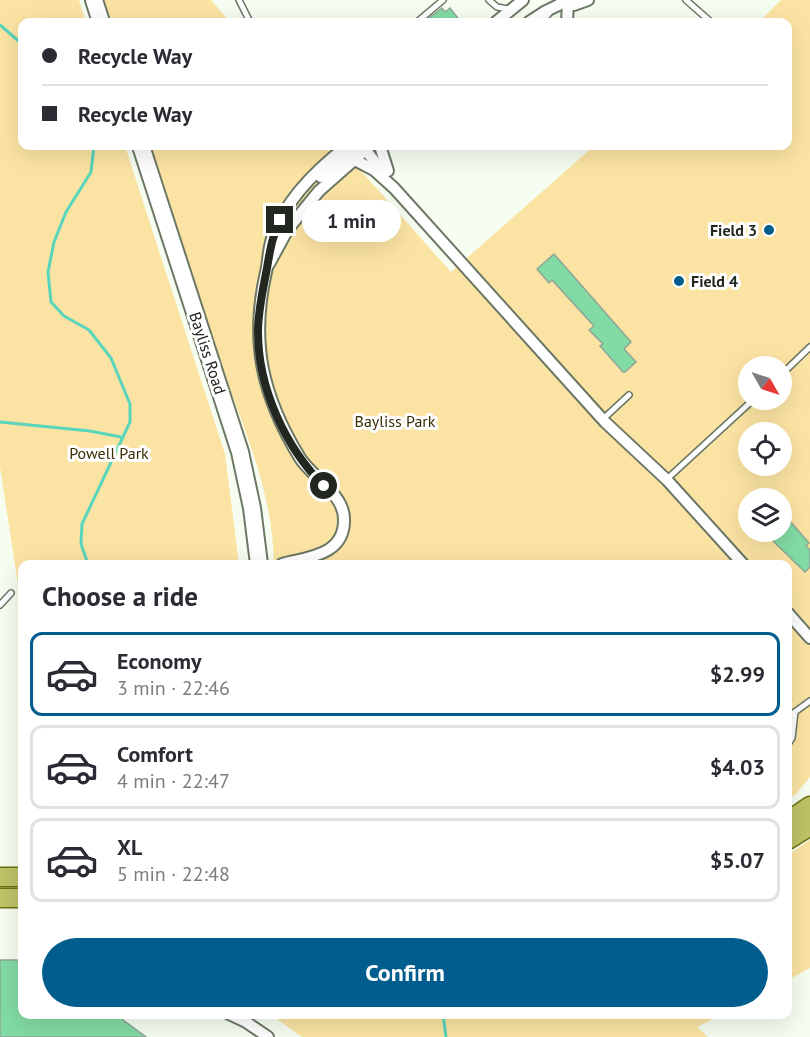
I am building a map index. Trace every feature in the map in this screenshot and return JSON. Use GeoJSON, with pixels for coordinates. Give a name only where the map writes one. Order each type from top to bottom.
{"type":"FeatureCollection","features":[{"type":"Feature","properties":{"kind":"main road"},"geometry":{"type":"LineString","coordinates":[[792,818],[810,806]]}},
{"type":"Feature","properties":{"kind":"main road"},"geometry":{"type":"LineString","coordinates":[[792,837],[810,826]]}},
{"type":"Feature","properties":{"kind":"main road"},"geometry":{"type":"LineString","coordinates":[[0,878],[18,877]]}},
{"type":"Feature","properties":{"kind":"main road"},"geometry":{"type":"LineString","coordinates":[[0,898],[18,898]]}},
{"type":"Feature","properties":{"kind":"street"},"geometry":{"type":"LineString","coordinates":[[94,0],[100,18]]}},
{"type":"Feature","properties":{"kind":"street"},"geometry":{"type":"LineString","coordinates":[[501,18],[523,0]]}},
{"type":"Feature","properties":{"kind":"street"},"geometry":{"type":"LineString","coordinates":[[511,18],[531,0]]}},
{"type":"Feature","properties":{"kind":"street"},"geometry":{"type":"LineString","coordinates":[[537,18],[565,2],[580,4],[588,0]]}},
{"type":"Feature","properties":{"kind":"street"},"geometry":{"type":"LineString","coordinates":[[565,2],[567,18]]}},
{"type":"Feature","properties":{"kind":"street","name":"Bayliss Road"},"geometry":{"type":"LineString","coordinates":[[142,150],[240,452],[252,508],[258,560]]}},
{"type":"Feature","properties":{"kind":"street"},"geometry":{"type":"LineString","coordinates":[[301,560],[320,556],[334,547],[342,535],[345,521],[344,510],[302,461],[284,432],[266,386],[260,357],[259,300],[272,237],[282,215],[315,174],[342,150]]}},
{"type":"Feature","properties":{"kind":"street"},"geometry":{"type":"LineString","coordinates":[[282,215],[354,150]]}},
{"type":"Feature","properties":{"kind":"street"},"geometry":{"type":"LineString","coordinates":[[267,267],[288,229],[319,191],[364,150]]}},
{"type":"Feature","properties":{"kind":"street"},"geometry":{"type":"LineString","coordinates":[[368,150],[392,184],[603,419],[667,480],[739,560]]}},
{"type":"Feature","properties":{"kind":"street"},"geometry":{"type":"LineString","coordinates":[[381,150],[392,184]]}},
{"type":"Feature","properties":{"kind":"street"},"geometry":{"type":"LineString","coordinates":[[353,159],[374,170],[392,184]]}},
{"type":"Feature","properties":{"kind":"street"},"geometry":{"type":"LineString","coordinates":[[792,618],[810,638]]}},
{"type":"Feature","properties":{"kind":"street"},"geometry":{"type":"LineString","coordinates":[[792,817],[810,798]]}},
{"type":"Feature","properties":{"kind":"street"},"geometry":{"type":"LineString","coordinates":[[243,1019],[268,1037]]}},
{"type":"Feature","properties":{"kind":"lane"},"geometry":{"type":"LineString","coordinates":[[239,0],[239,5],[247,18]]}},
{"type":"Feature","properties":{"kind":"lane"},"geometry":{"type":"LineString","coordinates":[[422,18],[443,0]]}},
{"type":"Feature","properties":{"kind":"lane"},"geometry":{"type":"LineString","coordinates":[[489,0],[497,7],[512,9]]}},
{"type":"Feature","properties":{"kind":"lane"},"geometry":{"type":"LineString","coordinates":[[686,0],[706,18]]}},
{"type":"Feature","properties":{"kind":"lane"},"geometry":{"type":"LineString","coordinates":[[545,18],[552,9]]}},
{"type":"Feature","properties":{"kind":"lane"},"geometry":{"type":"LineString","coordinates":[[792,364],[810,347]]}},
{"type":"Feature","properties":{"kind":"lane"},"geometry":{"type":"LineString","coordinates":[[603,419],[629,395]]}},
{"type":"Feature","properties":{"kind":"lane"},"geometry":{"type":"LineString","coordinates":[[667,480],[742,410]]}},
{"type":"Feature","properties":{"kind":"lane"},"geometry":{"type":"LineString","coordinates":[[0,605],[11,593]]}},
{"type":"Feature","properties":{"kind":"lane"},"geometry":{"type":"LineString","coordinates":[[792,714],[810,701]]}},
{"type":"Feature","properties":{"kind":"lane"},"geometry":{"type":"LineString","coordinates":[[792,738],[795,712]]}},
{"type":"Feature","properties":{"kind":"green space","name":"Powell Park"},"geometry":{"type":"Polygon","coordinates":[[[0,0],[79,0],[85,18],[18,18],[18,150],[126,150],[225,454],[238,560],[18,560],[18,585],[0,467],[0,0]]]}},
{"type":"Feature","properties":{"kind":"green space"},"geometry":{"type":"Polygon","coordinates":[[[104,0],[211,0],[227,18],[110,18],[104,0]]]}},
{"type":"Feature","properties":{"kind":"green space","name":"Bayliss Park"},"geometry":{"type":"Polygon","coordinates":[[[781,0],[810,0],[810,777],[796,794],[792,796],[792,560],[274,560],[268,508],[262,482],[216,350],[152,150],[343,150],[451,272],[589,150],[792,150],[792,18],[763,18],[781,0]]]}},
{"type":"Feature","properties":{"kind":"green space"},"geometry":{"type":"Polygon","coordinates":[[[810,840],[810,968],[792,978],[792,852],[810,840]]]}},
{"type":"Feature","properties":{"kind":"green space"},"geometry":{"type":"Polygon","coordinates":[[[277,1019],[713,1019],[697,1027],[708,1037],[302,1037],[277,1019]]]}},
{"type":"Feature","properties":{"kind":"building"},"geometry":{"type":"Polygon","coordinates":[[[442,8],[445,12],[450,8],[458,18],[429,18],[442,8]]]}},
{"type":"Feature","properties":{"kind":"building"},"geometry":{"type":"Polygon","coordinates":[[[554,254],[631,342],[624,349],[636,362],[625,372],[600,346],[603,344],[589,330],[594,326],[552,280],[549,283],[537,269],[554,254]]]}},
{"type":"Feature","properties":{"kind":"building"},"geometry":{"type":"Polygon","coordinates":[[[792,523],[809,543],[806,546],[810,550],[810,567],[805,572],[774,542],[792,542],[792,523]]]}},
{"type":"Feature","properties":{"kind":"building"},"geometry":{"type":"Polygon","coordinates":[[[0,960],[17,960],[18,1019],[122,1019],[146,1037],[0,1037],[0,960]]]}},
{"type":"Feature","properties":{"kind":"waterway"},"geometry":{"type":"LineString","coordinates":[[0,25],[18,41]]}},
{"type":"Feature","properties":{"kind":"waterway"},"geometry":{"type":"LineString","coordinates":[[87,560],[81,544],[82,524],[130,422],[130,404],[111,358],[89,330],[64,316],[51,302],[48,272],[54,242],[66,212],[91,172],[94,150]]}},
{"type":"Feature","properties":{"kind":"waterway"},"geometry":{"type":"LineString","coordinates":[[0,422],[90,431],[121,437]]}},
{"type":"Feature","properties":{"kind":"waterway"},"geometry":{"type":"LineString","coordinates":[[444,1019],[446,1037]]}},
{"type":"Feature","properties":{"kind":"place","name":"Field 3"},"geometry":{"type":"Point","coordinates":[769,230]}},
{"type":"Feature","properties":{"kind":"place","name":"Field 4"},"geometry":{"type":"Point","coordinates":[679,281]}},
{"type":"Feature","properties":{"kind":"route"},"geometry":{"type":"LineString","coordinates":[[280,220],[268,252],[259,300],[260,357],[266,386],[284,432],[302,461],[324,486]]}}]}
